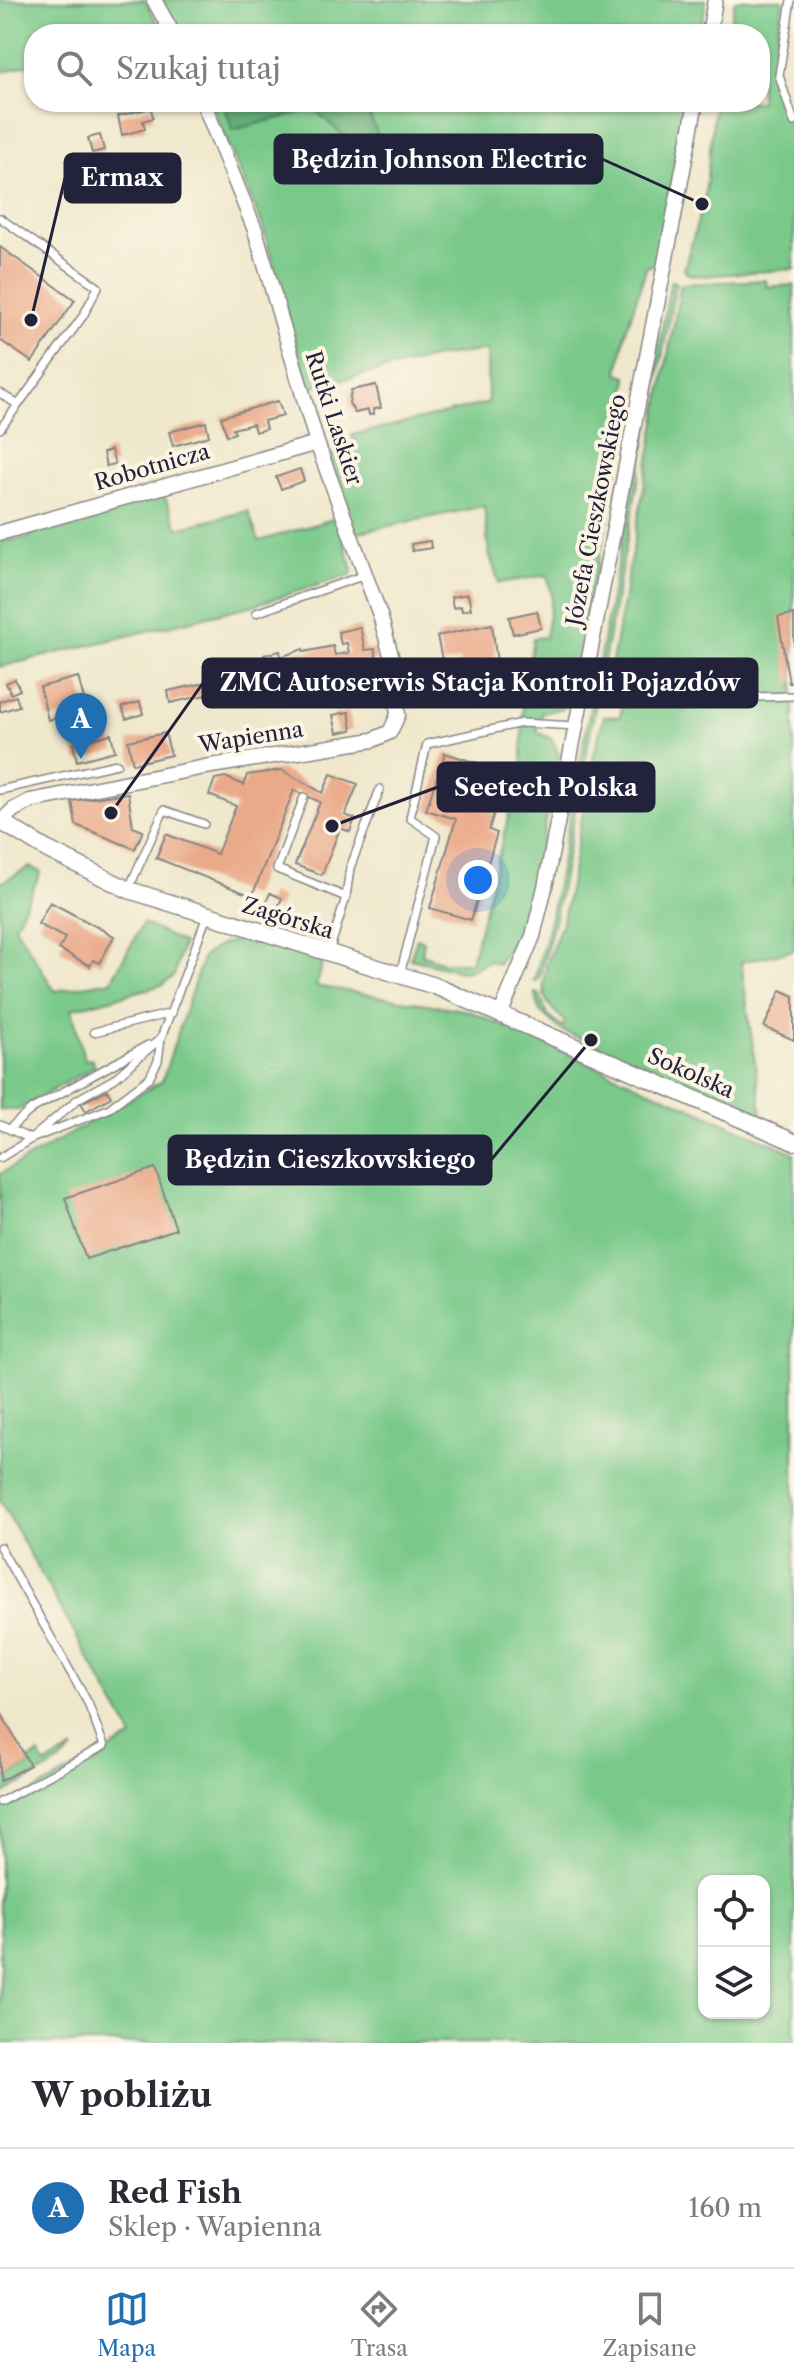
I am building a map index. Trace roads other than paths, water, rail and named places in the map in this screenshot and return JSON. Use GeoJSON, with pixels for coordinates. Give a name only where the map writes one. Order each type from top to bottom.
{"type":"FeatureCollection","features":[{"type":"Feature","properties":{"kind":"street"},"geometry":{"type":"LineString","coordinates":[[154,0],[167,24]]}},
{"type":"Feature","properties":{"kind":"street"},"geometry":{"type":"LineString","coordinates":[[711,24],[715,0]]}},
{"type":"Feature","properties":{"kind":"street","name":"Rutki Laskier"},"geometry":{"type":"LineString","coordinates":[[207,112],[255,230],[317,443],[392,659],[398,715],[390,732],[373,740]]}},
{"type":"Feature","properties":{"kind":"street","name":"Józefa Cieszkowskiego"},"geometry":{"type":"LineString","coordinates":[[500,1015],[533,936],[694,112]]}},
{"type":"Feature","properties":{"kind":"street","name":"Robotnicza"},"geometry":{"type":"LineString","coordinates":[[0,533],[317,443]]}},
{"type":"Feature","properties":{"kind":"street","name":"Wapienna"},"geometry":{"type":"LineString","coordinates":[[1,821],[30,801],[205,767],[373,740]]}},
{"type":"Feature","properties":{"kind":"street","name":"Zagórska"},"geometry":{"type":"LineString","coordinates":[[1,821],[83,869],[129,890],[400,974],[569,1043]]}},
{"type":"Feature","properties":{"kind":"street","name":"Sokolska"},"geometry":{"type":"LineString","coordinates":[[569,1043],[794,1142]]}},
{"type":"Feature","properties":{"kind":"lane"},"geometry":{"type":"LineString","coordinates":[[791,0],[779,75],[794,122]]}},
{"type":"Feature","properties":{"kind":"lane"},"geometry":{"type":"LineString","coordinates":[[783,45],[794,41]]}},
{"type":"Feature","properties":{"kind":"lane"},"geometry":{"type":"LineString","coordinates":[[0,218],[98,287],[83,316],[0,429]]}},
{"type":"Feature","properties":{"kind":"lane"},"geometry":{"type":"LineString","coordinates":[[0,393],[18,405]]}},
{"type":"Feature","properties":{"kind":"lane"},"geometry":{"type":"LineString","coordinates":[[256,613],[365,575]]}},
{"type":"Feature","properties":{"kind":"lane"},"geometry":{"type":"LineString","coordinates":[[581,701],[622,703],[794,696]]}},
{"type":"Feature","properties":{"kind":"lane"},"geometry":{"type":"LineString","coordinates":[[400,974],[436,836],[410,818],[427,744],[522,723],[576,726]]}},
{"type":"Feature","properties":{"kind":"lane"},"geometry":{"type":"LineString","coordinates":[[0,790],[117,764]]}},
{"type":"Feature","properties":{"kind":"lane"},"geometry":{"type":"LineString","coordinates":[[329,954],[346,897],[350,868],[380,789]]}},
{"type":"Feature","properties":{"kind":"lane"},"geometry":{"type":"LineString","coordinates":[[304,797],[277,869],[346,897]]}},
{"type":"Feature","properties":{"kind":"lane"},"geometry":{"type":"LineString","coordinates":[[129,890],[164,810],[204,824]]}},
{"type":"Feature","properties":{"kind":"lane"},"geometry":{"type":"LineString","coordinates":[[0,1125],[31,1139],[108,1109],[149,1078],[158,1061],[161,1038],[207,916]]}},
{"type":"Feature","properties":{"kind":"lane"},"geometry":{"type":"LineString","coordinates":[[94,1032],[172,1013]]}},
{"type":"Feature","properties":{"kind":"lane"},"geometry":{"type":"LineString","coordinates":[[9,1129],[32,1109],[161,1038]]}},
{"type":"Feature","properties":{"kind":"lane"},"geometry":{"type":"LineString","coordinates":[[0,1158],[31,1139],[78,1099],[114,1079],[161,1038]]}},
{"type":"Feature","properties":{"kind":"lane"},"geometry":{"type":"LineString","coordinates":[[0,1547],[88,1703],[104,1746],[0,1802]]}},
{"type":"Feature","properties":{"kind":"place","name":"Będzin Johnson Electric"},"geometry":{"type":"Point","coordinates":[702,204]}},
{"type":"Feature","properties":{"kind":"place","name":"Ermax"},"geometry":{"type":"Point","coordinates":[31,320]}},
{"type":"Feature","properties":{"kind":"place","name":"Red Fish"},"geometry":{"type":"Point","coordinates":[81,759]}},
{"type":"Feature","properties":{"kind":"place","name":"ZMC Autoserwis Stacja Kontroli Pojazdów"},"geometry":{"type":"Point","coordinates":[111,813]}},
{"type":"Feature","properties":{"kind":"place","name":"Seetech Polska"},"geometry":{"type":"Point","coordinates":[332,826]}},
{"type":"Feature","properties":{"kind":"place","name":"Będzin Cieszkowskiego"},"geometry":{"type":"Point","coordinates":[591,1040]}}]}
